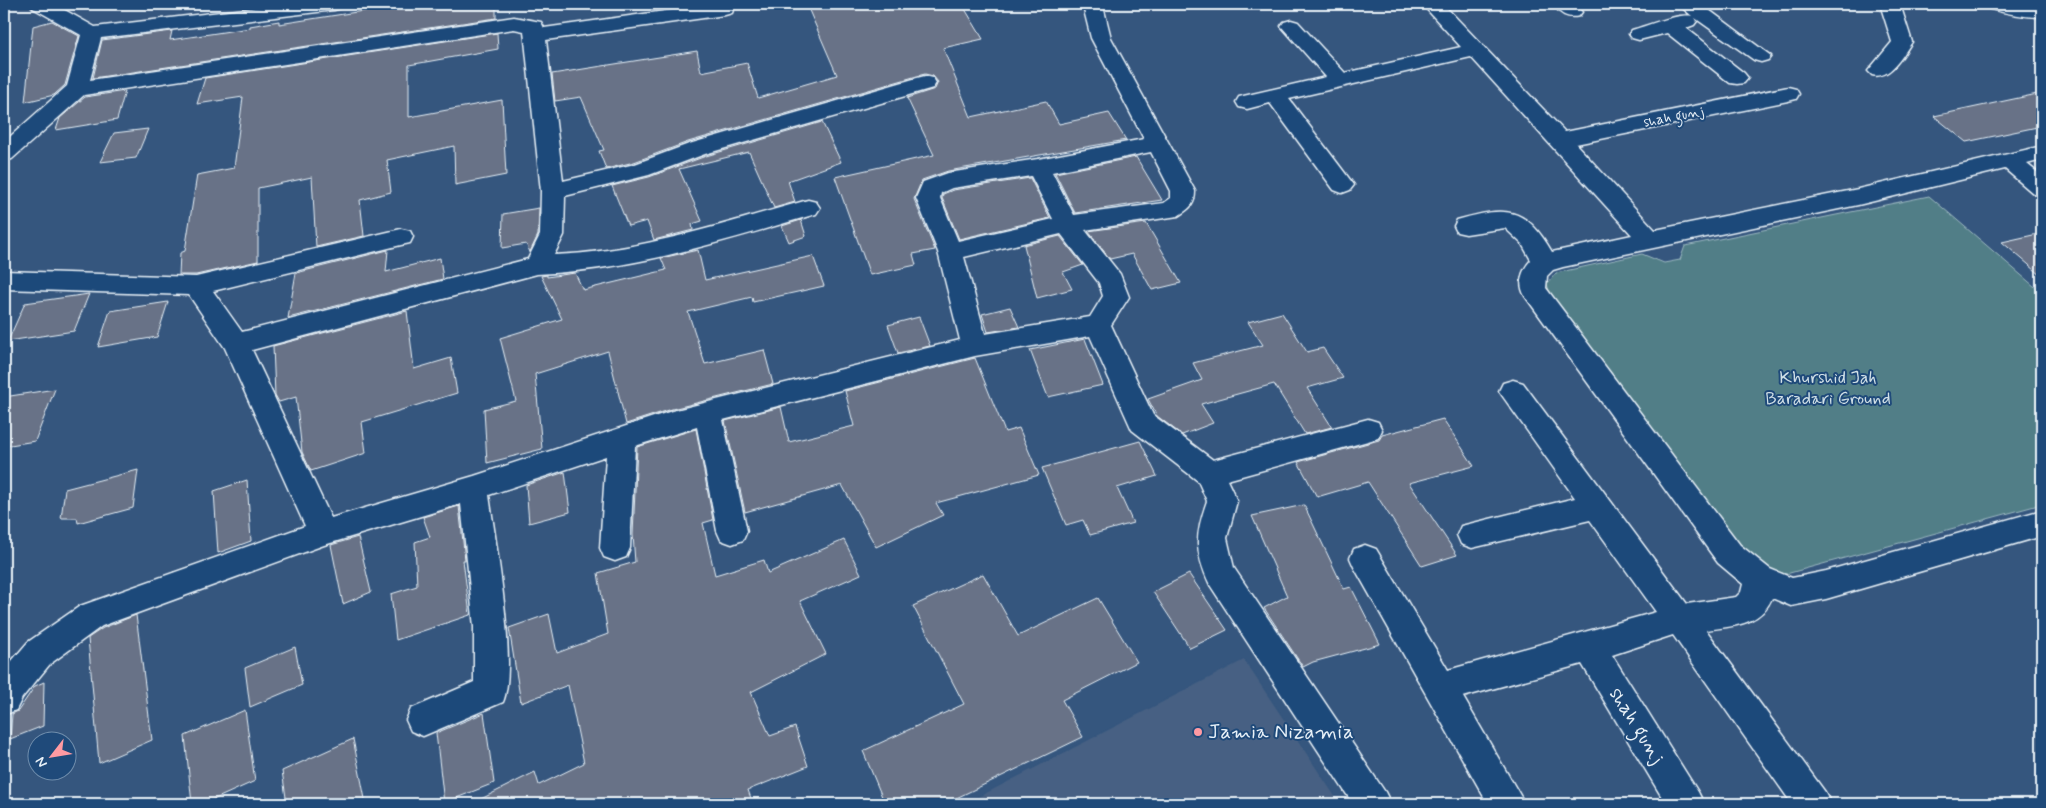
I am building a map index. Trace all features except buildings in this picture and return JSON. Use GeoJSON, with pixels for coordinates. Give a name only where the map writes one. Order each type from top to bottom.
{"type":"FeatureCollection","features":[{"type":"Feature","properties":{"kind":"street"},"geometry":{"type":"LineString","coordinates":[[40,4],[92,33],[281,7],[334,4]]}},
{"type":"Feature","properties":{"kind":"street"},"geometry":{"type":"LineString","coordinates":[[606,4],[606,24]]}},
{"type":"Feature","properties":{"kind":"street"},"geometry":{"type":"LineString","coordinates":[[536,35],[725,9],[725,4]]}},
{"type":"Feature","properties":{"kind":"street"},"geometry":{"type":"LineString","coordinates":[[950,252],[1067,224],[1170,210],[1183,202],[1182,191],[1101,38],[1094,10],[1090,4]]}},
{"type":"Feature","properties":{"kind":"street"},"geometry":{"type":"LineString","coordinates":[[1432,4],[1560,140],[1648,238]]}},
{"type":"Feature","properties":{"kind":"street"},"geometry":{"type":"LineString","coordinates":[[1688,4],[1761,56]]}},
{"type":"Feature","properties":{"kind":"street"},"geometry":{"type":"LineString","coordinates":[[1879,71],[1902,42],[1890,4]]}},
{"type":"Feature","properties":{"kind":"street"},"geometry":{"type":"LineString","coordinates":[[1994,4],[2027,11],[2042,11]]}},
{"type":"Feature","properties":{"kind":"street"},"geometry":{"type":"LineString","coordinates":[[1639,34],[1705,16]]}},
{"type":"Feature","properties":{"kind":"street"},"geometry":{"type":"LineString","coordinates":[[4,154],[77,90],[514,23],[534,26],[553,191],[552,235],[537,265]]}},
{"type":"Feature","properties":{"kind":"street"},"geometry":{"type":"LineString","coordinates":[[1291,26],[1340,80]]}},
{"type":"Feature","properties":{"kind":"street"},"geometry":{"type":"LineString","coordinates":[[1670,26],[1737,78]]}},
{"type":"Feature","properties":{"kind":"street"},"geometry":{"type":"LineString","coordinates":[[77,90],[92,33]]}},
{"type":"Feature","properties":{"kind":"street"},"geometry":{"type":"LineString","coordinates":[[1247,102],[1476,50]]}},
{"type":"Feature","properties":{"kind":"street"},"geometry":{"type":"LineString","coordinates":[[553,191],[641,170],[698,149],[925,83]]}},
{"type":"Feature","properties":{"kind":"street","name":"shah gunj"},"geometry":{"type":"LineString","coordinates":[[1560,140],[1788,94]]}},
{"type":"Feature","properties":{"kind":"street"},"geometry":{"type":"LineString","coordinates":[[1275,96],[1342,184]]}},
{"type":"Feature","properties":{"kind":"street"},"geometry":{"type":"LineString","coordinates":[[975,346],[950,252],[928,198],[931,188],[948,182],[1156,144]]}},
{"type":"Feature","properties":{"kind":"street"},"geometry":{"type":"LineString","coordinates":[[2042,153],[1858,197],[1648,238],[1545,263],[1536,270],[1532,279],[1534,290],[1729,554],[1759,580],[1791,592],[1826,585],[2042,523]]}},
{"type":"Feature","properties":{"kind":"street"},"geometry":{"type":"LineString","coordinates":[[2009,161],[2042,188]]}},
{"type":"Feature","properties":{"kind":"street"},"geometry":{"type":"LineString","coordinates":[[4,700],[10,687],[39,653],[91,616],[323,532],[474,488],[672,422],[975,346],[1098,325],[1116,296],[1111,280],[1067,224],[1038,167]]}},
{"type":"Feature","properties":{"kind":"street"},"geometry":{"type":"LineString","coordinates":[[236,344],[537,265],[576,265],[702,239],[808,208]]}},
{"type":"Feature","properties":{"kind":"street"},"geometry":{"type":"LineString","coordinates":[[1466,226],[1509,219],[1521,227],[1540,252],[1545,263]]}},
{"type":"Feature","properties":{"kind":"street"},"geometry":{"type":"LineString","coordinates":[[4,280],[196,286],[401,237]]}},
{"type":"Feature","properties":{"kind":"street"},"geometry":{"type":"LineString","coordinates":[[196,286],[236,344],[323,532]]}},
{"type":"Feature","properties":{"kind":"street"},"geometry":{"type":"LineString","coordinates":[[1098,325],[1142,422],[1209,473],[1222,502],[1210,536],[1214,557],[1221,575],[1373,804]]}},
{"type":"Feature","properties":{"kind":"street"},"geometry":{"type":"LineString","coordinates":[[1513,391],[1813,804]]}},
{"type":"Feature","properties":{"kind":"street"},"geometry":{"type":"LineString","coordinates":[[708,414],[732,531]]}},
{"type":"Feature","properties":{"kind":"street"},"geometry":{"type":"LineString","coordinates":[[1209,473],[1368,430]]}},
{"type":"Feature","properties":{"kind":"street"},"geometry":{"type":"LineString","coordinates":[[615,548],[621,438]]}},
{"type":"Feature","properties":{"kind":"street"},"geometry":{"type":"LineString","coordinates":[[422,720],[491,691],[490,627],[474,488]]}},
{"type":"Feature","properties":{"kind":"street"},"geometry":{"type":"LineString","coordinates":[[1472,535],[1596,506]]}},
{"type":"Feature","properties":{"kind":"street"},"geometry":{"type":"LineString","coordinates":[[1365,558],[1507,804]]}},
{"type":"Feature","properties":{"kind":"street"},"geometry":{"type":"LineString","coordinates":[[1439,688],[1589,647],[1680,619],[1743,610],[1756,598],[1759,580]]}},
{"type":"Feature","properties":{"kind":"street","name":"shah gunj"},"geometry":{"type":"LineString","coordinates":[[1589,647],[1686,804]]}},
{"type":"Feature","properties":{"kind":"shaded area","name":"Jamia Nizamia"},"geometry":{"type":"Polygon","coordinates":[[[1244,660],[1340,804],[965,804],[1244,660]]]}},
{"type":"Feature","properties":{"kind":"green space","name":"Khurshid Jah Baradari Ground"},"geometry":{"type":"Polygon","coordinates":[[[1929,196],[2042,293],[2042,504],[1786,574],[1752,566],[1553,304],[1547,284],[1556,273],[1642,254],[1664,263],[1680,260],[1685,246],[1929,196]]]}},
{"type":"Feature","properties":{"kind":"place","name":"Jamia Nizamia"},"geometry":{"type":"Point","coordinates":[1198,732]}}]}
